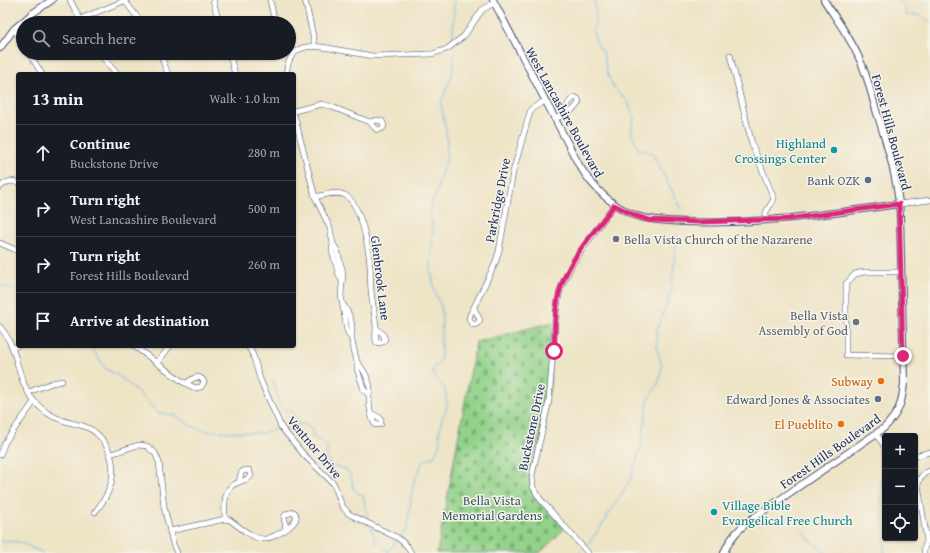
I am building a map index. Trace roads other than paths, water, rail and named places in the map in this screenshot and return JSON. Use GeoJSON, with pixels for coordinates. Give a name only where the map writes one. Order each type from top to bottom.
{"type":"FeatureCollection","features":[{"type":"Feature","properties":{"kind":"main road"},"geometry":{"type":"LineString","coordinates":[[29,16],[52,0]]}},
{"type":"Feature","properties":{"kind":"main road","name":"Forest Hills Boulevard"},"geometry":{"type":"LineString","coordinates":[[724,553],[728,543],[736,532],[753,518],[876,434],[892,420],[900,406],[904,383],[899,204],[887,146],[866,76],[851,43],[824,0]]}},
{"type":"Feature","properties":{"kind":"main road","name":"West Lancashire Boulevard"},"geometry":{"type":"LineString","coordinates":[[493,1],[586,177],[597,190],[614,205],[636,216],[649,220],[700,222],[788,219],[899,204]]}},
{"type":"Feature","properties":{"kind":"main road"},"geometry":{"type":"LineString","coordinates":[[0,48],[14,29]]}},
{"type":"Feature","properties":{"kind":"street"},"geometry":{"type":"LineString","coordinates":[[70,0],[78,16]]}},
{"type":"Feature","properties":{"kind":"street"},"geometry":{"type":"LineString","coordinates":[[91,16],[124,0],[137,16]]}},
{"type":"Feature","properties":{"kind":"street"},"geometry":{"type":"LineString","coordinates":[[213,0],[217,16]]}},
{"type":"Feature","properties":{"kind":"street"},"geometry":{"type":"LineString","coordinates":[[270,0],[273,16]]}},
{"type":"Feature","properties":{"kind":"street"},"geometry":{"type":"LineString","coordinates":[[305,0],[314,45]]}},
{"type":"Feature","properties":{"kind":"street"},"geometry":{"type":"LineString","coordinates":[[296,52],[314,45],[378,57],[432,54],[446,49],[464,36],[482,10],[493,1]]}},
{"type":"Feature","properties":{"kind":"street"},"geometry":{"type":"LineString","coordinates":[[730,54],[752,144],[774,199],[766,212],[765,220]]}},
{"type":"Feature","properties":{"kind":"street"},"geometry":{"type":"LineString","coordinates":[[33,60],[41,72]]}},
{"type":"Feature","properties":{"kind":"street"},"geometry":{"type":"LineString","coordinates":[[104,60],[115,72]]}},
{"type":"Feature","properties":{"kind":"street"},"geometry":{"type":"LineString","coordinates":[[163,60],[167,72]]}},
{"type":"Feature","properties":{"kind":"street"},"geometry":{"type":"LineString","coordinates":[[231,60],[234,72]]}},
{"type":"Feature","properties":{"kind":"street"},"geometry":{"type":"LineString","coordinates":[[286,72],[289,60]]}},
{"type":"Feature","properties":{"kind":"street","name":"Parkridge Drive"},"geometry":{"type":"LineString","coordinates":[[474,308],[499,251],[513,172],[531,109],[545,101]]}},
{"type":"Feature","properties":{"kind":"street"},"geometry":{"type":"LineString","coordinates":[[296,111],[322,104],[370,122]]}},
{"type":"Feature","properties":{"kind":"street"},"geometry":{"type":"LineString","coordinates":[[554,119],[566,114]]}},
{"type":"Feature","properties":{"kind":"street"},"geometry":{"type":"LineString","coordinates":[[296,120],[315,197],[330,228],[333,244],[337,250],[343,273],[341,295],[344,306],[343,314],[357,362],[357,369],[364,390],[369,396],[371,413]]}},
{"type":"Feature","properties":{"kind":"street"},"geometry":{"type":"LineString","coordinates":[[0,187],[9,181],[16,182]]}},
{"type":"Feature","properties":{"kind":"street","name":"Glenbrook Lane"},"geometry":{"type":"LineString","coordinates":[[315,197],[336,193],[344,194],[349,198],[360,217],[366,239],[370,266],[370,288],[376,328]]}},
{"type":"Feature","properties":{"kind":"street"},"geometry":{"type":"LineString","coordinates":[[899,204],[930,200]]}},
{"type":"Feature","properties":{"kind":"street","name":"Buckstone Drive"},"geometry":{"type":"LineString","coordinates":[[588,553],[540,499],[533,487],[532,475],[549,401],[556,313],[560,290],[572,264],[614,205]]}},
{"type":"Feature","properties":{"kind":"street"},"geometry":{"type":"LineString","coordinates":[[0,243],[16,250]]}},
{"type":"Feature","properties":{"kind":"street"},"geometry":{"type":"LineString","coordinates":[[901,272],[859,273],[855,274],[846,284],[846,355],[903,356]]}},
{"type":"Feature","properties":{"kind":"street"},"geometry":{"type":"LineString","coordinates":[[0,327],[4,331],[13,348],[23,381],[34,402],[51,415],[86,427],[94,432],[102,440],[111,454],[114,466],[114,476],[101,505],[95,512]]}},
{"type":"Feature","properties":{"kind":"street"},"geometry":{"type":"LineString","coordinates":[[137,348],[186,383]]}},
{"type":"Feature","properties":{"kind":"street"},"geometry":{"type":"LineString","coordinates":[[157,363],[168,348]]}},
{"type":"Feature","properties":{"kind":"street","name":"Ventnor Drive"},"geometry":{"type":"LineString","coordinates":[[249,348],[253,355],[260,379],[281,427],[304,455],[334,484],[342,506],[349,514],[398,538],[407,546],[411,553]]}},
{"type":"Feature","properties":{"kind":"street"},"geometry":{"type":"LineString","coordinates":[[29,392],[52,383],[62,381]]}},
{"type":"Feature","properties":{"kind":"street"},"geometry":{"type":"LineString","coordinates":[[0,455],[6,442],[34,402]]}},
{"type":"Feature","properties":{"kind":"street"},"geometry":{"type":"LineString","coordinates":[[876,434],[882,443]]}},
{"type":"Feature","properties":{"kind":"street"},"geometry":{"type":"LineString","coordinates":[[111,454],[138,445],[147,446],[155,453],[159,462],[164,507],[177,553]]}},
{"type":"Feature","properties":{"kind":"street"},"geometry":{"type":"LineString","coordinates":[[918,455],[930,452]]}},
{"type":"Feature","properties":{"kind":"street"},"geometry":{"type":"LineString","coordinates":[[924,553],[924,549],[929,542],[918,485],[920,477],[930,471]]}},
{"type":"Feature","properties":{"kind":"street"},"geometry":{"type":"LineString","coordinates":[[225,519],[225,498],[227,492],[232,484],[239,482]]}},
{"type":"Feature","properties":{"kind":"street"},"geometry":{"type":"LineString","coordinates":[[170,531],[225,519],[230,520],[256,537],[264,539],[272,537],[286,528]]}},
{"type":"Feature","properties":{"kind":"waterway"},"geometry":{"type":"LineString","coordinates":[[453,39],[454,0]]}},
{"type":"Feature","properties":{"kind":"waterway"},"geometry":{"type":"LineString","coordinates":[[595,0],[596,18],[593,30],[596,42],[603,52],[607,73],[614,88],[627,101],[634,117],[631,132],[638,149],[652,153],[682,209]]}},
{"type":"Feature","properties":{"kind":"waterway"},"geometry":{"type":"LineString","coordinates":[[898,0],[905,6],[906,15],[920,15],[930,22]]}},
{"type":"Feature","properties":{"kind":"waterway"},"geometry":{"type":"LineString","coordinates":[[401,536],[407,528],[413,484],[423,461],[434,457],[440,443],[439,434],[442,418],[446,411],[447,405],[445,389],[432,372],[434,367],[440,362],[441,358],[442,315],[441,306],[435,293],[431,270],[433,225],[429,213],[446,163],[447,138],[441,103],[452,75],[455,52]]}},
{"type":"Feature","properties":{"kind":"waterway"},"geometry":{"type":"LineString","coordinates":[[586,547],[600,528],[630,480],[642,443],[648,400],[659,382],[662,366],[657,349],[657,329],[671,292],[677,234]]}},
{"type":"Feature","properties":{"kind":"waterway"},"geometry":{"type":"LineString","coordinates":[[0,285],[16,290]]}},
{"type":"Feature","properties":{"kind":"waterway"},"geometry":{"type":"LineString","coordinates":[[91,348],[106,369],[119,376],[141,395],[158,413],[175,415],[189,425],[205,431],[261,433],[279,428]]}},
{"type":"Feature","properties":{"kind":"waterway"},"geometry":{"type":"LineString","coordinates":[[273,379],[279,402],[284,409],[291,410],[299,424],[306,425],[312,430],[313,438],[324,442],[328,448],[326,453],[330,466],[340,467],[347,470],[350,474],[354,488],[357,492],[363,495],[368,520]]}},
{"type":"Feature","properties":{"kind":"waterway"},"geometry":{"type":"LineString","coordinates":[[285,427],[298,424]]}},
{"type":"Feature","properties":{"kind":"waterway"},"geometry":{"type":"LineString","coordinates":[[882,486],[882,506]]}},
{"type":"Feature","properties":{"kind":"waterway"},"geometry":{"type":"LineString","coordinates":[[371,527],[377,544]]}},
{"type":"Feature","properties":{"kind":"waterway"},"geometry":{"type":"LineString","coordinates":[[802,530],[812,542],[826,553]]}},
{"type":"Feature","properties":{"kind":"waterway"},"geometry":{"type":"LineString","coordinates":[[0,541],[20,542],[43,553]]}},
{"type":"Feature","properties":{"kind":"waterway"},"geometry":{"type":"LineString","coordinates":[[388,553],[397,541]]}},
{"type":"Feature","properties":{"kind":"waterway"},"geometry":{"type":"LineString","coordinates":[[884,553],[885,541]]}},
{"type":"Feature","properties":{"kind":"waterway"},"geometry":{"type":"LineString","coordinates":[[382,547],[388,551]]}},
{"type":"Feature","properties":{"kind":"place","name":"Highland Crossings Center"},"geometry":{"type":"Point","coordinates":[834,150]}},
{"type":"Feature","properties":{"kind":"place","name":"Bank OZK"},"geometry":{"type":"Point","coordinates":[868,180]}},
{"type":"Feature","properties":{"kind":"place","name":"Bella Vista Church of the Nazarene"},"geometry":{"type":"Point","coordinates":[616,239]}},
{"type":"Feature","properties":{"kind":"place","name":"Bella Vista Assembly of God"},"geometry":{"type":"Point","coordinates":[856,322]}},
{"type":"Feature","properties":{"kind":"place","name":"Subway"},"geometry":{"type":"Point","coordinates":[881,381]}},
{"type":"Feature","properties":{"kind":"place","name":"Edward Jones & Associates"},"geometry":{"type":"Point","coordinates":[878,399]}},
{"type":"Feature","properties":{"kind":"place","name":"El Pueblito"},"geometry":{"type":"Point","coordinates":[841,424]}},
{"type":"Feature","properties":{"kind":"place","name":"Village Bible Evangelical Free Church"},"geometry":{"type":"Point","coordinates":[714,512]}},
{"type":"Feature","properties":{"kind":"park label","name":"Bella Vista Memorial Gardens"},"geometry":{"type":"Point","coordinates":[492,508]}}]}
